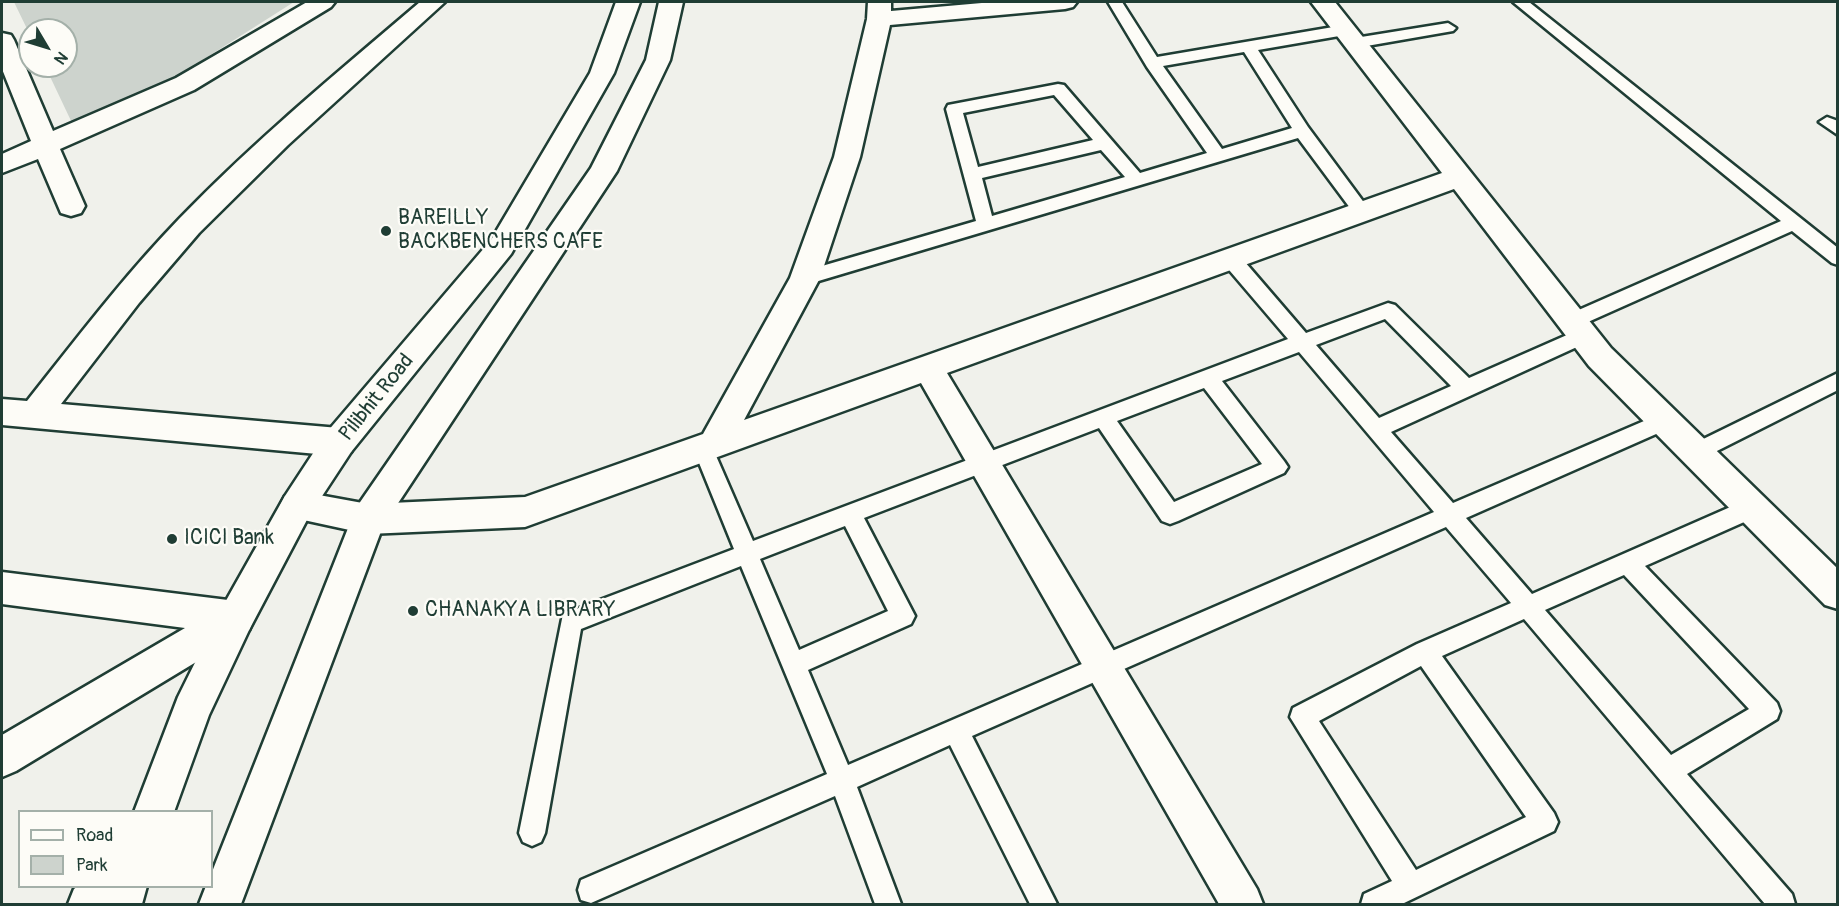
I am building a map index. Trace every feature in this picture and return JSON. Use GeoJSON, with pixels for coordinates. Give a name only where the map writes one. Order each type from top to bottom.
{"type":"FeatureCollection","features":[{"type":"Feature","properties":{"kind":"main road"},"geometry":{"type":"LineString","coordinates":[[2,164],[46,147],[185,84],[322,2]]}},
{"type":"Feature","properties":{"kind":"main road"},"geometry":{"type":"LineString","coordinates":[[34,416],[109,319],[189,226],[287,132],[433,2]]}},
{"type":"Feature","properties":{"kind":"main road","name":"Pilibhit Road"},"geometry":{"type":"LineString","coordinates":[[155,810],[192,710],[236,618],[297,506],[339,442],[501,247],[602,72],[628,2]]}},
{"type":"Feature","properties":{"kind":"main road"},"geometry":{"type":"LineString","coordinates":[[220,904],[368,519],[603,171],[658,60],[671,2]]}},
{"type":"Feature","properties":{"kind":"main road"},"geometry":{"type":"LineString","coordinates":[[709,446],[805,278],[847,157],[880,10],[1065,2]]}},
{"type":"Feature","properties":{"kind":"main road"},"geometry":{"type":"LineString","coordinates":[[1323,2],[1600,357],[1838,593]]}},
{"type":"Feature","properties":{"kind":"main road"},"geometry":{"type":"LineString","coordinates":[[2,40],[71,206]]}},
{"type":"Feature","properties":{"kind":"main road"},"geometry":{"type":"LineString","coordinates":[[297,506],[368,519],[525,512],[1459,177]]}},
{"type":"Feature","properties":{"kind":"main road"},"geometry":{"type":"LineString","coordinates":[[928,368],[1242,904]]}},
{"type":"Feature","properties":{"kind":"main road"},"geometry":{"type":"LineString","coordinates":[[2,412],[339,442]]}},
{"type":"Feature","properties":{"kind":"main road"},"geometry":{"type":"LineString","coordinates":[[10,594],[236,618]]}},
{"type":"Feature","properties":{"kind":"main road"},"geometry":{"type":"LineString","coordinates":[[2,757],[236,618]]}},
{"type":"Feature","properties":{"kind":"main road"},"geometry":{"type":"LineString","coordinates":[[89,904],[114,888]]}},
{"type":"Feature","properties":{"kind":"main road"},"geometry":{"type":"LineString","coordinates":[[121,904],[125,888]]}},
{"type":"Feature","properties":{"kind":"lane"},"geometry":{"type":"LineString","coordinates":[[1115,2],[1218,156]]}},
{"type":"Feature","properties":{"kind":"lane"},"geometry":{"type":"LineString","coordinates":[[1520,2],[1838,258]]}},
{"type":"Feature","properties":{"kind":"lane"},"geometry":{"type":"LineString","coordinates":[[1154,63],[1248,47],[1448,28]]}},
{"type":"Feature","properties":{"kind":"lane"},"geometry":{"type":"LineString","coordinates":[[1248,47],[1302,131],[1362,212]]}},
{"type":"Feature","properties":{"kind":"lane"},"geometry":{"type":"LineString","coordinates":[[986,225],[954,109],[1058,89],[1137,180]]}},
{"type":"Feature","properties":{"kind":"lane"},"geometry":{"type":"LineString","coordinates":[[805,278],[1302,131]]}},
{"type":"Feature","properties":{"kind":"lane"},"geometry":{"type":"LineString","coordinates":[[972,174],[1105,143]]}},
{"type":"Feature","properties":{"kind":"lane"},"geometry":{"type":"LineString","coordinates":[[1376,429],[1466,388],[1578,329],[1794,223]]}},
{"type":"Feature","properties":{"kind":"lane"},"geometry":{"type":"LineString","coordinates":[[1231,259],[1782,904]]}},
{"type":"Feature","properties":{"kind":"lane"},"geometry":{"type":"LineString","coordinates":[[532,833],[571,622],[984,462],[1388,310],[1466,388]]}},
{"type":"Feature","properties":{"kind":"lane"},"geometry":{"type":"LineString","coordinates":[[1103,417],[1170,514],[1277,467],[1208,378]]}},
{"type":"Feature","properties":{"kind":"lane"},"geometry":{"type":"LineString","coordinates":[[1696,452],[1833,390]]}},
{"type":"Feature","properties":{"kind":"lane"},"geometry":{"type":"LineString","coordinates":[[591,890],[1665,421]]}},
{"type":"Feature","properties":{"kind":"lane"},"geometry":{"type":"LineString","coordinates":[[709,446],[747,554],[842,781],[888,904]]}},
{"type":"Feature","properties":{"kind":"lane"},"geometry":{"type":"LineString","coordinates":[[1412,887],[1302,717],[1425,652],[1752,508]]}},
{"type":"Feature","properties":{"kind":"lane"},"geometry":{"type":"LineString","coordinates":[[793,665],[903,616],[850,514]]}},
{"type":"Feature","properties":{"kind":"lane"},"geometry":{"type":"LineString","coordinates":[[1627,563],[1768,711],[1668,771]]}},
{"type":"Feature","properties":{"kind":"lane"},"geometry":{"type":"LineString","coordinates":[[1374,904],[1545,822],[1425,652]]}},
{"type":"Feature","properties":{"kind":"lane"},"geometry":{"type":"LineString","coordinates":[[956,731],[1044,904]]}},
{"type":"Feature","properties":{"kind":"green space"},"geometry":{"type":"Polygon","coordinates":[[[14,2],[294,2],[182,73],[73,125],[51,78],[78,78],[78,18],[22,18],[14,2]]]}},
{"type":"Feature","properties":{"kind":"place","name":"BAREILLY BACKBENCHERS CAFE"},"geometry":{"type":"Point","coordinates":[386,231]}},
{"type":"Feature","properties":{"kind":"place","name":"ICICI Bank"},"geometry":{"type":"Point","coordinates":[172,539]}},
{"type":"Feature","properties":{"kind":"place","name":"CHANAKYA LIBRARY"},"geometry":{"type":"Point","coordinates":[413,611]}}]}
